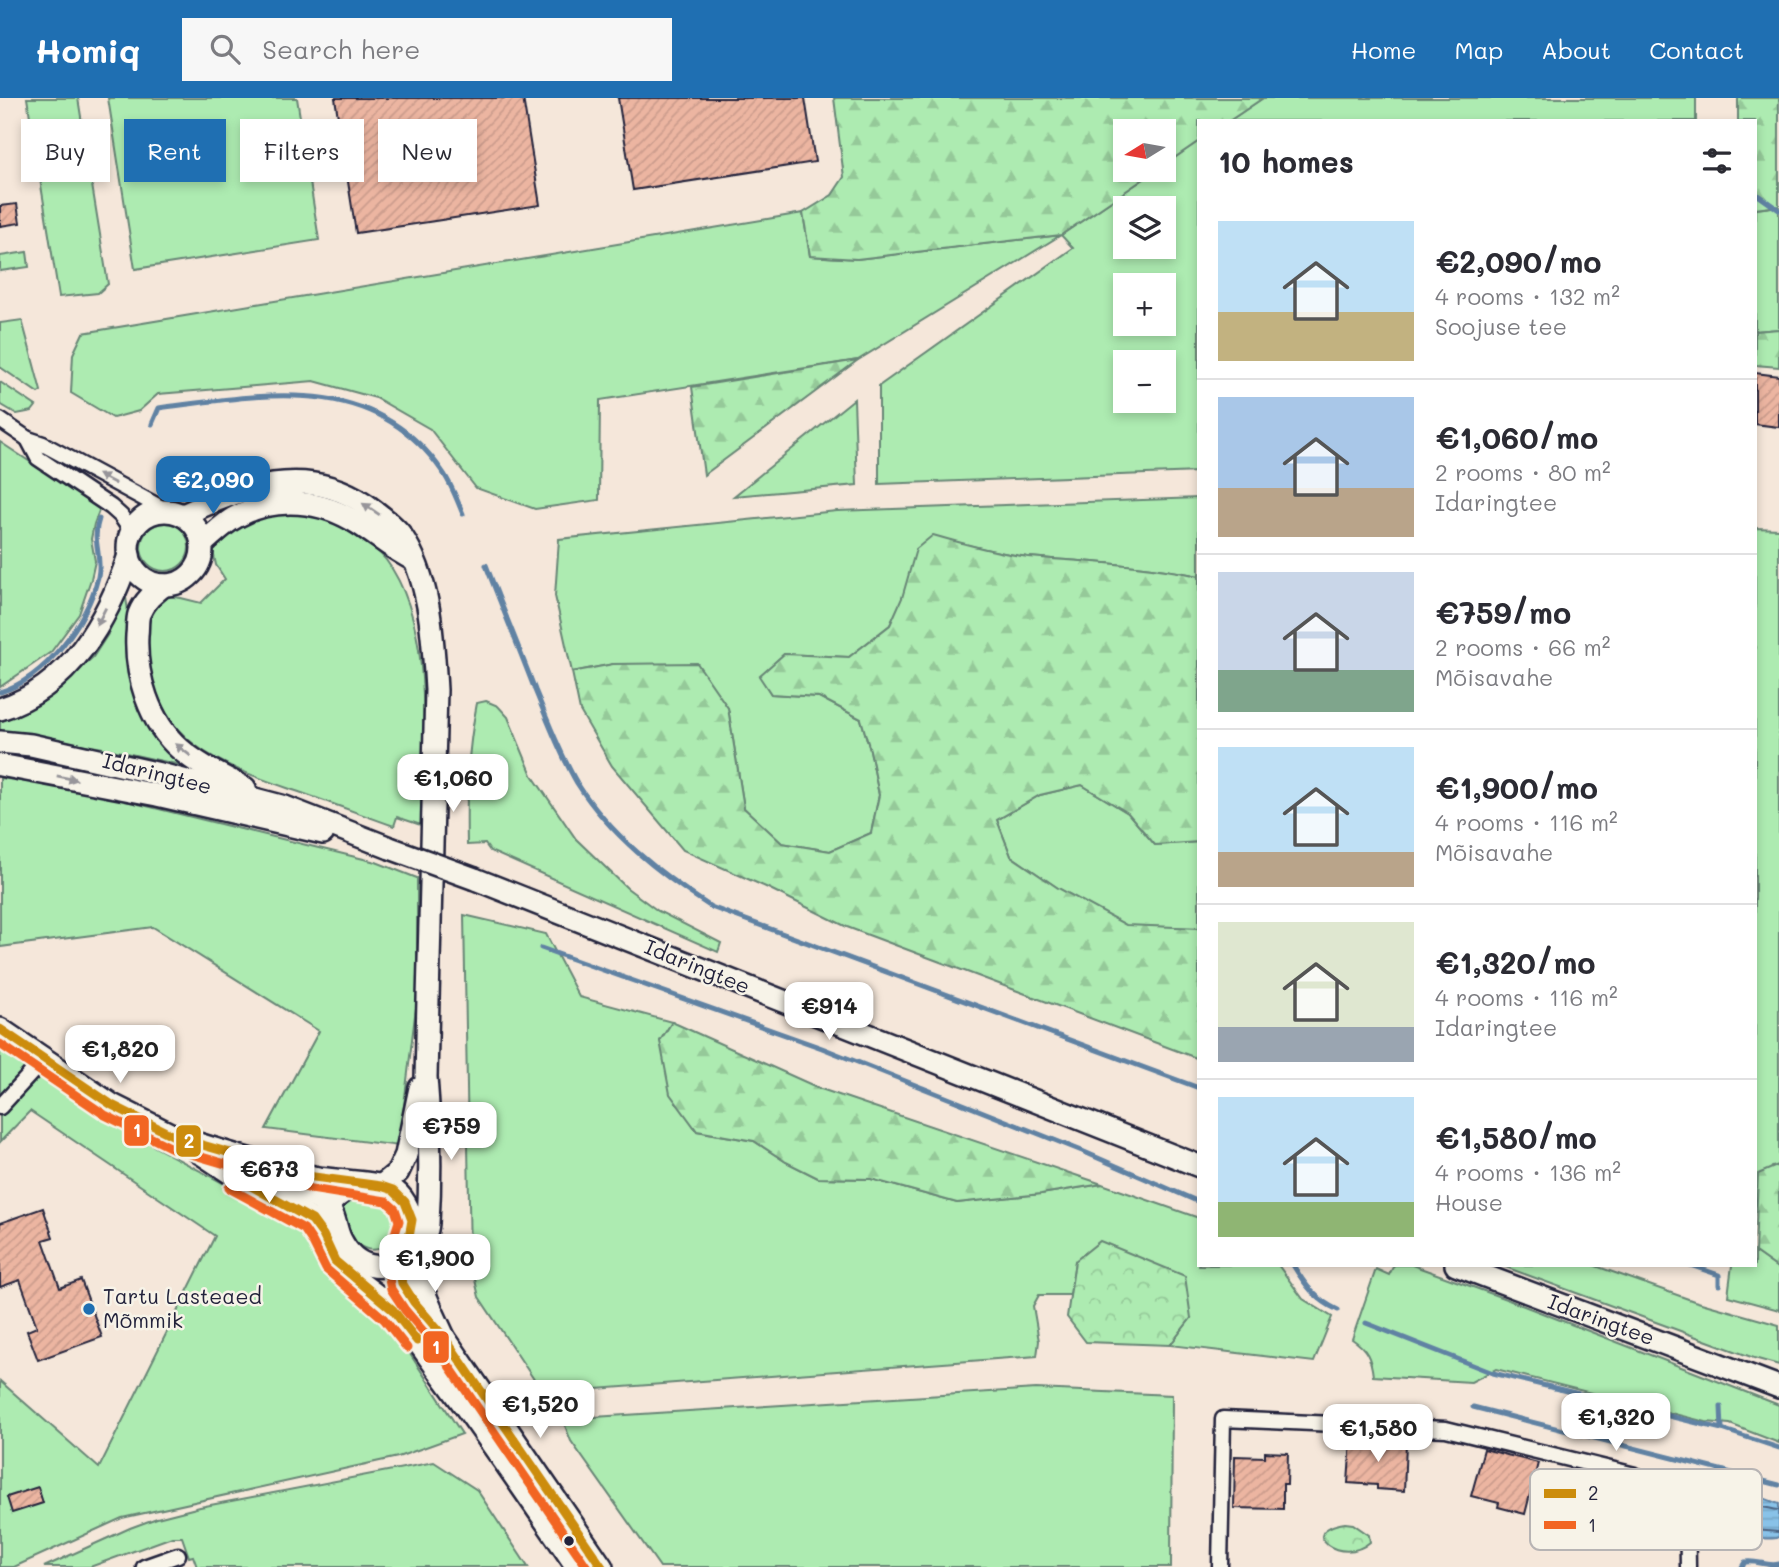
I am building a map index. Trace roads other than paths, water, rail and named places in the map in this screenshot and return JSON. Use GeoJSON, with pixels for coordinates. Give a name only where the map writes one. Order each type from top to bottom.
{"type":"FeatureCollection","features":[{"type":"Feature","properties":{"kind":"street"},"geometry":{"type":"LineString","coordinates":[[0,421],[28,439],[43,444],[175,513],[192,522],[199,532],[202,544],[201,557],[196,568],[188,578],[177,583],[152,583],[141,576],[129,555],[128,543],[138,522],[148,515],[175,513],[256,486],[278,483],[317,485],[350,494],[380,514],[400,534],[414,560],[432,632],[436,690],[426,1077],[430,1189],[428,1228],[419,1266],[422,1281],[444,1337]]}},
{"type":"Feature","properties":{"kind":"street"},"geometry":{"type":"LineString","coordinates":[[28,439],[38,458],[110,507],[121,516],[132,532]]}},
{"type":"Feature","properties":{"kind":"street"},"geometry":{"type":"LineString","coordinates":[[202,544],[234,518],[258,507],[296,501],[341,513],[389,547],[414,560]]}},
{"type":"Feature","properties":{"kind":"street"},"geometry":{"type":"LineString","coordinates":[[0,709],[31,695],[56,678],[88,644],[121,579],[129,555]]}},
{"type":"Feature","properties":{"kind":"street"},"geometry":{"type":"LineString","coordinates":[[164,585],[149,597],[138,615],[138,666],[152,711],[180,749],[226,778],[285,807]]}},
{"type":"Feature","properties":{"kind":"street","name":"Idaringtee"},"geometry":{"type":"LineString","coordinates":[[0,742],[30,745],[160,774],[285,807],[475,879],[1197,1165]]}},
{"type":"Feature","properties":{"kind":"street","name":"Idaringtee"},"geometry":{"type":"LineString","coordinates":[[0,765],[157,795],[390,848]]}},
{"type":"Feature","properties":{"kind":"street"},"geometry":{"type":"LineString","coordinates":[[0,1029],[112,1105],[178,1138],[224,1170],[312,1220],[323,1235],[335,1261],[393,1310],[466,1407],[577,1567]]}},
{"type":"Feature","properties":{"kind":"street"},"geometry":{"type":"LineString","coordinates":[[0,1107],[45,1058]]}},
{"type":"Feature","properties":{"kind":"street"},"geometry":{"type":"LineString","coordinates":[[323,1235],[322,1220],[334,1198],[346,1189],[372,1185],[398,1172],[414,1125],[418,1092],[426,1077]]}},
{"type":"Feature","properties":{"kind":"street"},"geometry":{"type":"LineString","coordinates":[[178,1138],[314,1177],[393,1190],[405,1202],[412,1220],[409,1237],[401,1250],[398,1263],[401,1283],[444,1337],[602,1567]]}},
{"type":"Feature","properties":{"kind":"street"},"geometry":{"type":"LineString","coordinates":[[224,1170],[314,1198],[328,1206],[350,1254],[366,1266],[383,1268],[398,1263],[423,1242]]}},
{"type":"Feature","properties":{"kind":"street","name":"Idaringtee"},"geometry":{"type":"LineString","coordinates":[[1461,1267],[1779,1387]]}},
{"type":"Feature","properties":{"kind":"street","name":"Idaringtee"},"geometry":{"type":"LineString","coordinates":[[1706,1359],[1779,1381]]}},
{"type":"Feature","properties":{"kind":"street"},"geometry":{"type":"LineString","coordinates":[[1220,1567],[1223,1419],[1446,1429],[1609,1469]]}},
{"type":"Feature","properties":{"kind":"street"},"geometry":{"type":"LineString","coordinates":[[144,1567],[178,1555]]}},
{"type":"Feature","properties":{"kind":"water"},"geometry":{"type":"Polygon","coordinates":[[[1762,1498],[1779,1504],[1777,1538],[1762,1538],[1762,1498]]]}},
{"type":"Feature","properties":{"kind":"waterway"},"geometry":{"type":"LineString","coordinates":[[1757,194],[1779,210]]}},
{"type":"Feature","properties":{"kind":"waterway"},"geometry":{"type":"LineString","coordinates":[[152,424],[159,408],[237,398],[313,397],[349,404],[383,417],[414,439],[442,471],[463,514]]}},
{"type":"Feature","properties":{"kind":"waterway"},"geometry":{"type":"LineString","coordinates":[[0,692],[17,685],[48,661],[62,646],[85,612],[98,577],[96,534],[99,519]]}},
{"type":"Feature","properties":{"kind":"waterway"},"geometry":{"type":"LineString","coordinates":[[486,565],[565,761],[577,783],[620,836],[673,881],[711,907],[1197,1087]]}},
{"type":"Feature","properties":{"kind":"waterway"},"geometry":{"type":"LineString","coordinates":[[541,948],[822,1048],[1082,1151],[1197,1201]]}},
{"type":"Feature","properties":{"kind":"waterway"},"geometry":{"type":"LineString","coordinates":[[1294,1267],[1323,1302],[1338,1310]]}},
{"type":"Feature","properties":{"kind":"waterway"},"geometry":{"type":"LineString","coordinates":[[1696,1267],[1719,1275],[1719,1285]]}},
{"type":"Feature","properties":{"kind":"waterway"},"geometry":{"type":"LineString","coordinates":[[1366,1323],[1493,1373],[1722,1429],[1779,1448]]}},
{"type":"Feature","properties":{"kind":"waterway"},"geometry":{"type":"LineString","coordinates":[[1473,1407],[1716,1469]]}},
{"type":"Feature","properties":{"kind":"waterway"},"geometry":{"type":"LineString","coordinates":[[1721,1407],[1722,1429]]}},
{"type":"Feature","properties":{"kind":"waterway"},"geometry":{"type":"LineString","coordinates":[[1762,1481],[1779,1485]]}},
{"type":"Feature","properties":{"kind":"waterway"},"geometry":{"type":"LineString","coordinates":[[1742,1567],[1745,1562],[1779,1564]]}},
{"type":"Feature","properties":{"kind":"place","name":"Tartu Lasteaed Mõmmik"},"geometry":{"type":"Point","coordinates":[89,1309]}}]}
